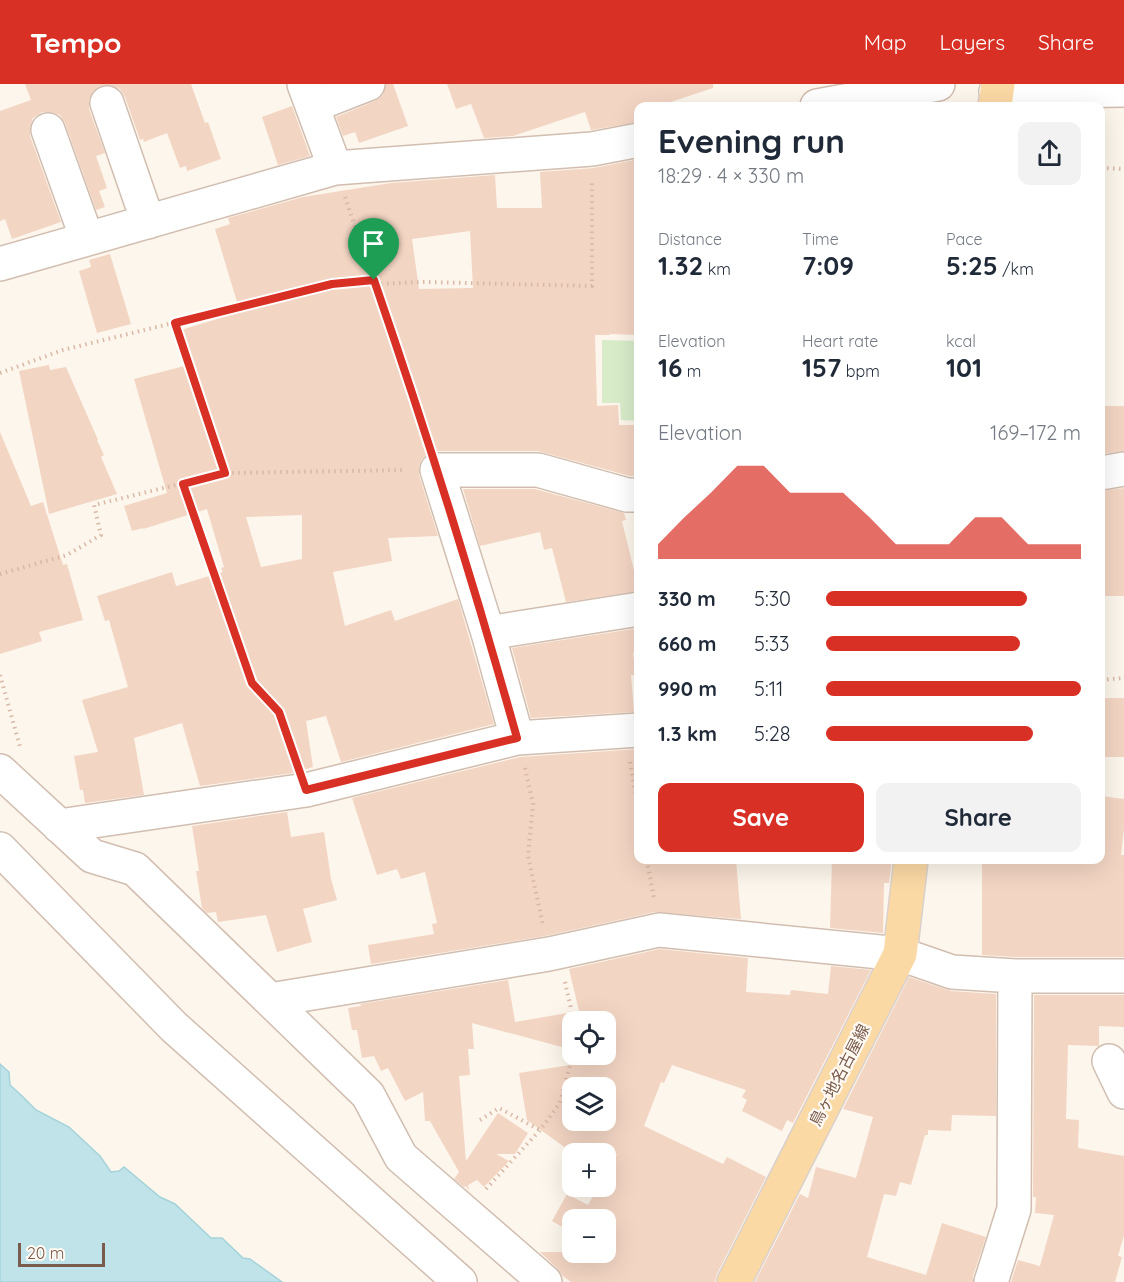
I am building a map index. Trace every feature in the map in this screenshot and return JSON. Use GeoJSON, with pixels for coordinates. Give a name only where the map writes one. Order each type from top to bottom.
{"type":"FeatureCollection","features":[{"type":"Feature","properties":{"kind":"main road","name":"鳥ヶ地名古屋線"},"geometry":{"type":"LineString","coordinates":[[734,1282],[900,954],[911,864]]}},
{"type":"Feature","properties":{"kind":"street"},"geometry":{"type":"LineString","coordinates":[[335,168],[308,95],[368,84]]}},
{"type":"Feature","properties":{"kind":"street"},"geometry":{"type":"LineString","coordinates":[[839,102],[938,84]]}},
{"type":"Feature","properties":{"kind":"street"},"geometry":{"type":"LineString","coordinates":[[996,94],[1124,90]]}},
{"type":"Feature","properties":{"kind":"street"},"geometry":{"type":"LineString","coordinates":[[107,103],[148,222]]}},
{"type":"Feature","properties":{"kind":"street"},"geometry":{"type":"LineString","coordinates":[[48,130],[87,239]]}},
{"type":"Feature","properties":{"kind":"street"},"geometry":{"type":"LineString","coordinates":[[0,264],[335,168],[592,149],[634,141]]}},
{"type":"Feature","properties":{"kind":"street"},"geometry":{"type":"LineString","coordinates":[[1105,472],[1124,469]]}},
{"type":"Feature","properties":{"kind":"street"},"geometry":{"type":"LineString","coordinates":[[517,738],[488,633],[437,470],[538,470],[634,495]]}},
{"type":"Feature","properties":{"kind":"street"},"geometry":{"type":"LineString","coordinates":[[488,633],[634,610]]}},
{"type":"Feature","properties":{"kind":"street"},"geometry":{"type":"LineString","coordinates":[[59,826],[306,790],[517,738],[632,731]]}},
{"type":"Feature","properties":{"kind":"street"},"geometry":{"type":"LineString","coordinates":[[0,771],[92,856],[135,869],[368,1095],[401,1157],[545,1282]]}},
{"type":"Feature","properties":{"kind":"street"},"geometry":{"type":"LineString","coordinates":[[0,849],[174,1027],[460,1282]]}},
{"type":"Feature","properties":{"kind":"street"},"geometry":{"type":"LineString","coordinates":[[270,1000],[554,953],[659,930],[900,954],[952,972],[1015,976],[1124,976]]}},
{"type":"Feature","properties":{"kind":"street"},"geometry":{"type":"LineString","coordinates":[[991,1282],[1014,1209],[1015,976]]}},
{"type":"Feature","properties":{"kind":"street"},"geometry":{"type":"LineString","coordinates":[[1109,1061],[1124,1092]]}},
{"type":"Feature","properties":{"kind":"path"},"geometry":{"type":"LineString","coordinates":[[0,373],[63,351],[332,284],[425,282],[592,286],[592,149]]}},
{"type":"Feature","properties":{"kind":"path"},"geometry":{"type":"LineString","coordinates":[[0,574],[67,555],[101,535],[94,506],[225,473],[437,470],[335,168]]}},
{"type":"Feature","properties":{"kind":"path"},"geometry":{"type":"LineString","coordinates":[[1105,168],[1124,169]]}},
{"type":"Feature","properties":{"kind":"path"},"geometry":{"type":"LineString","coordinates":[[175,323],[225,473]]}},
{"type":"Feature","properties":{"kind":"path"},"geometry":{"type":"LineString","coordinates":[[183,484],[252,683],[279,712],[306,790]]}},
{"type":"Feature","properties":{"kind":"path"},"geometry":{"type":"LineString","coordinates":[[0,675],[30,785],[25,795]]}},
{"type":"Feature","properties":{"kind":"path"},"geometry":{"type":"LineString","coordinates":[[1105,680],[1124,678]]}},
{"type":"Feature","properties":{"kind":"path"},"geometry":{"type":"LineString","coordinates":[[632,731],[634,755]]}},
{"type":"Feature","properties":{"kind":"path"},"geometry":{"type":"LineString","coordinates":[[517,738],[533,804],[528,856],[571,1011]]}},
{"type":"Feature","properties":{"kind":"path"},"geometry":{"type":"LineString","coordinates":[[648,864],[659,930]]}},
{"type":"Feature","properties":{"kind":"path"},"geometry":{"type":"LineString","coordinates":[[465,1213],[540,1130],[560,1103],[570,1065]]}},
{"type":"Feature","properties":{"kind":"path"},"geometry":{"type":"LineString","coordinates":[[480,1120],[499,1108],[540,1130]]}},
{"type":"Feature","properties":{"kind":"green space"},"geometry":{"type":"Polygon","coordinates":[[[602,340],[634,341],[634,421],[621,420],[620,403],[602,403],[602,340]]]}},
{"type":"Feature","properties":{"kind":"water"},"geometry":{"type":"Polygon","coordinates":[[[0,1064],[9,1072],[10,1085],[36,1110],[69,1127],[100,1156],[111,1172],[119,1171],[124,1167],[160,1197],[175,1204],[211,1238],[222,1238],[243,1258],[250,1259],[282,1282],[0,1282],[0,1064]]]}},
{"type":"Feature","properties":{"kind":"building"},"geometry":{"type":"Polygon","coordinates":[[[25,84],[191,84],[221,159],[187,171],[186,166],[180,168],[167,133],[144,142],[143,139],[140,140],[120,89],[110,85],[100,86],[93,91],[89,100],[89,109],[105,153],[96,156],[107,188],[99,191],[105,207],[96,210],[65,123],[60,115],[42,112],[33,118],[30,136],[61,222],[12,239],[5,219],[0,221],[0,111],[31,100],[25,84]]]}},
{"type":"Feature","properties":{"kind":"building"},"geometry":{"type":"Polygon","coordinates":[[[386,84],[393,84],[408,126],[359,143],[355,132],[343,136],[336,117],[375,101],[383,95],[386,84]]]}},
{"type":"Feature","properties":{"kind":"building"},"geometry":{"type":"Polygon","coordinates":[[[447,84],[713,84],[713,88],[671,102],[634,102],[634,123],[591,130],[585,112],[513,136],[484,138],[471,104],[456,109],[447,84]]]}},
{"type":"Feature","properties":{"kind":"building"},"geometry":{"type":"Polygon","coordinates":[[[292,106],[310,156],[278,165],[262,117],[292,106]]]}},
{"type":"Feature","properties":{"kind":"building"},"geometry":{"type":"Polygon","coordinates":[[[634,160],[634,335],[595,335],[597,406],[618,405],[619,425],[634,425],[634,476],[538,451],[437,451],[429,453],[422,459],[419,475],[438,536],[388,538],[392,561],[333,572],[345,626],[391,610],[395,621],[458,599],[494,724],[341,762],[326,716],[306,721],[313,767],[293,773],[200,786],[182,723],[134,738],[144,795],[85,803],[83,790],[80,790],[74,756],[98,752],[82,700],[128,687],[109,620],[105,621],[97,596],[172,572],[176,586],[223,572],[221,568],[224,567],[207,509],[132,531],[124,506],[167,493],[134,379],[192,364],[181,330],[240,312],[215,229],[230,224],[228,218],[303,197],[391,183],[495,175],[497,208],[542,208],[540,172],[594,168],[634,160]],[[470,231],[412,239],[419,289],[473,288],[470,231]],[[302,515],[246,517],[261,567],[302,559],[302,515]]]}},
{"type":"Feature","properties":{"kind":"building"},"geometry":{"type":"Polygon","coordinates":[[[110,254],[131,324],[97,333],[79,271],[91,267],[89,260],[110,254]]]}},
{"type":"Feature","properties":{"kind":"building"},"geometry":{"type":"Polygon","coordinates":[[[49,365],[50,370],[66,367],[98,440],[104,455],[101,457],[117,494],[49,514],[19,371],[49,365]]]}},
{"type":"Feature","properties":{"kind":"building"},"geometry":{"type":"Polygon","coordinates":[[[1105,406],[1124,406],[1124,451],[1105,453],[1105,406]]]}},
{"type":"Feature","properties":{"kind":"building"},"geometry":{"type":"Polygon","coordinates":[[[0,432],[31,506],[43,502],[63,565],[67,564],[83,620],[39,632],[42,641],[0,654],[0,432]]]}},
{"type":"Feature","properties":{"kind":"building"},"geometry":{"type":"Polygon","coordinates":[[[1124,488],[1124,596],[1105,596],[1105,490],[1124,488]]]}},
{"type":"Feature","properties":{"kind":"building"},"geometry":{"type":"Polygon","coordinates":[[[463,489],[535,489],[624,513],[626,520],[622,521],[634,570],[634,592],[566,602],[552,548],[544,550],[540,532],[480,546],[463,489]]]}},
{"type":"Feature","properties":{"kind":"building"},"geometry":{"type":"Polygon","coordinates":[[[634,629],[634,675],[631,675],[634,712],[531,718],[512,648],[634,629]]]}},
{"type":"Feature","properties":{"kind":"building"},"geometry":{"type":"Polygon","coordinates":[[[1105,698],[1124,698],[1124,757],[1105,757],[1105,698]]]}},
{"type":"Feature","properties":{"kind":"building"},"geometry":{"type":"Polygon","coordinates":[[[634,749],[634,864],[736,864],[741,919],[655,912],[545,936],[371,964],[368,945],[434,934],[432,924],[437,923],[425,872],[401,879],[397,869],[377,875],[352,798],[520,757],[634,749]]]}},
{"type":"Feature","properties":{"kind":"building"},"geometry":{"type":"Polygon","coordinates":[[[1105,797],[1124,799],[1121,855],[1124,855],[1124,957],[982,955],[982,864],[1105,864],[1105,797]]]}},
{"type":"Feature","properties":{"kind":"building"},"geometry":{"type":"Polygon","coordinates":[[[287,812],[291,837],[324,832],[331,879],[337,900],[303,909],[312,942],[277,952],[266,915],[218,922],[216,912],[207,913],[202,908],[192,826],[287,812]]]}},
{"type":"Feature","properties":{"kind":"building"},"geometry":{"type":"Polygon","coordinates":[[[832,864],[891,864],[889,883],[884,883],[883,933],[830,928],[832,864]]]}},
{"type":"Feature","properties":{"kind":"building"},"geometry":{"type":"Polygon","coordinates":[[[660,949],[748,958],[746,992],[790,995],[791,990],[828,994],[831,966],[871,970],[793,1123],[787,1120],[782,1131],[742,1111],[747,1100],[742,1097],[746,1090],[672,1065],[664,1083],[661,1082],[644,1126],[723,1164],[727,1157],[766,1177],[715,1282],[571,1282],[540,1252],[562,1252],[562,1263],[616,1263],[616,1209],[562,1209],[562,1227],[552,1221],[565,1197],[573,1197],[588,1205],[593,1197],[616,1197],[616,1143],[562,1143],[562,1145],[527,1120],[519,1073],[570,1065],[616,1065],[616,1011],[579,1011],[569,969],[660,949]]]}},
{"type":"Feature","properties":{"kind":"building"},"geometry":{"type":"Polygon","coordinates":[[[909,977],[951,991],[996,994],[996,1116],[952,1115],[951,1131],[928,1130],[911,1185],[900,1182],[896,1196],[884,1194],[867,1257],[926,1275],[942,1223],[986,1237],[973,1282],[755,1282],[800,1194],[808,1198],[816,1167],[856,1178],[873,1117],[843,1109],[909,977]]]}},
{"type":"Feature","properties":{"kind":"building"},"geometry":{"type":"Polygon","coordinates":[[[508,980],[515,1022],[562,1014],[562,1047],[472,1023],[474,1049],[468,1049],[470,1075],[459,1076],[466,1161],[498,1113],[528,1133],[515,1154],[496,1154],[509,1161],[484,1187],[477,1180],[468,1185],[469,1191],[466,1186],[464,1187],[454,1179],[459,1172],[430,1121],[425,1121],[423,1092],[405,1101],[388,1068],[381,1071],[374,1056],[362,1058],[357,1030],[352,1030],[348,1008],[361,1006],[360,1004],[508,980]]]}},
{"type":"Feature","properties":{"kind":"building"},"geometry":{"type":"Polygon","coordinates":[[[1034,995],[1124,995],[1124,1027],[1099,1026],[1099,1046],[1068,1045],[1066,1119],[1079,1120],[1078,1148],[1124,1156],[1124,1235],[1118,1256],[1122,1257],[1115,1282],[1011,1282],[1018,1260],[1040,1266],[1054,1215],[1035,1213],[1036,1197],[1033,1197],[1034,995]]]}},
{"type":"Feature","properties":{"kind":"route"},"geometry":{"type":"LineString","coordinates":[[374,280],[488,633],[517,738],[306,790],[279,712],[252,683],[183,484],[225,473],[175,323],[332,284],[374,280]]}}]}
